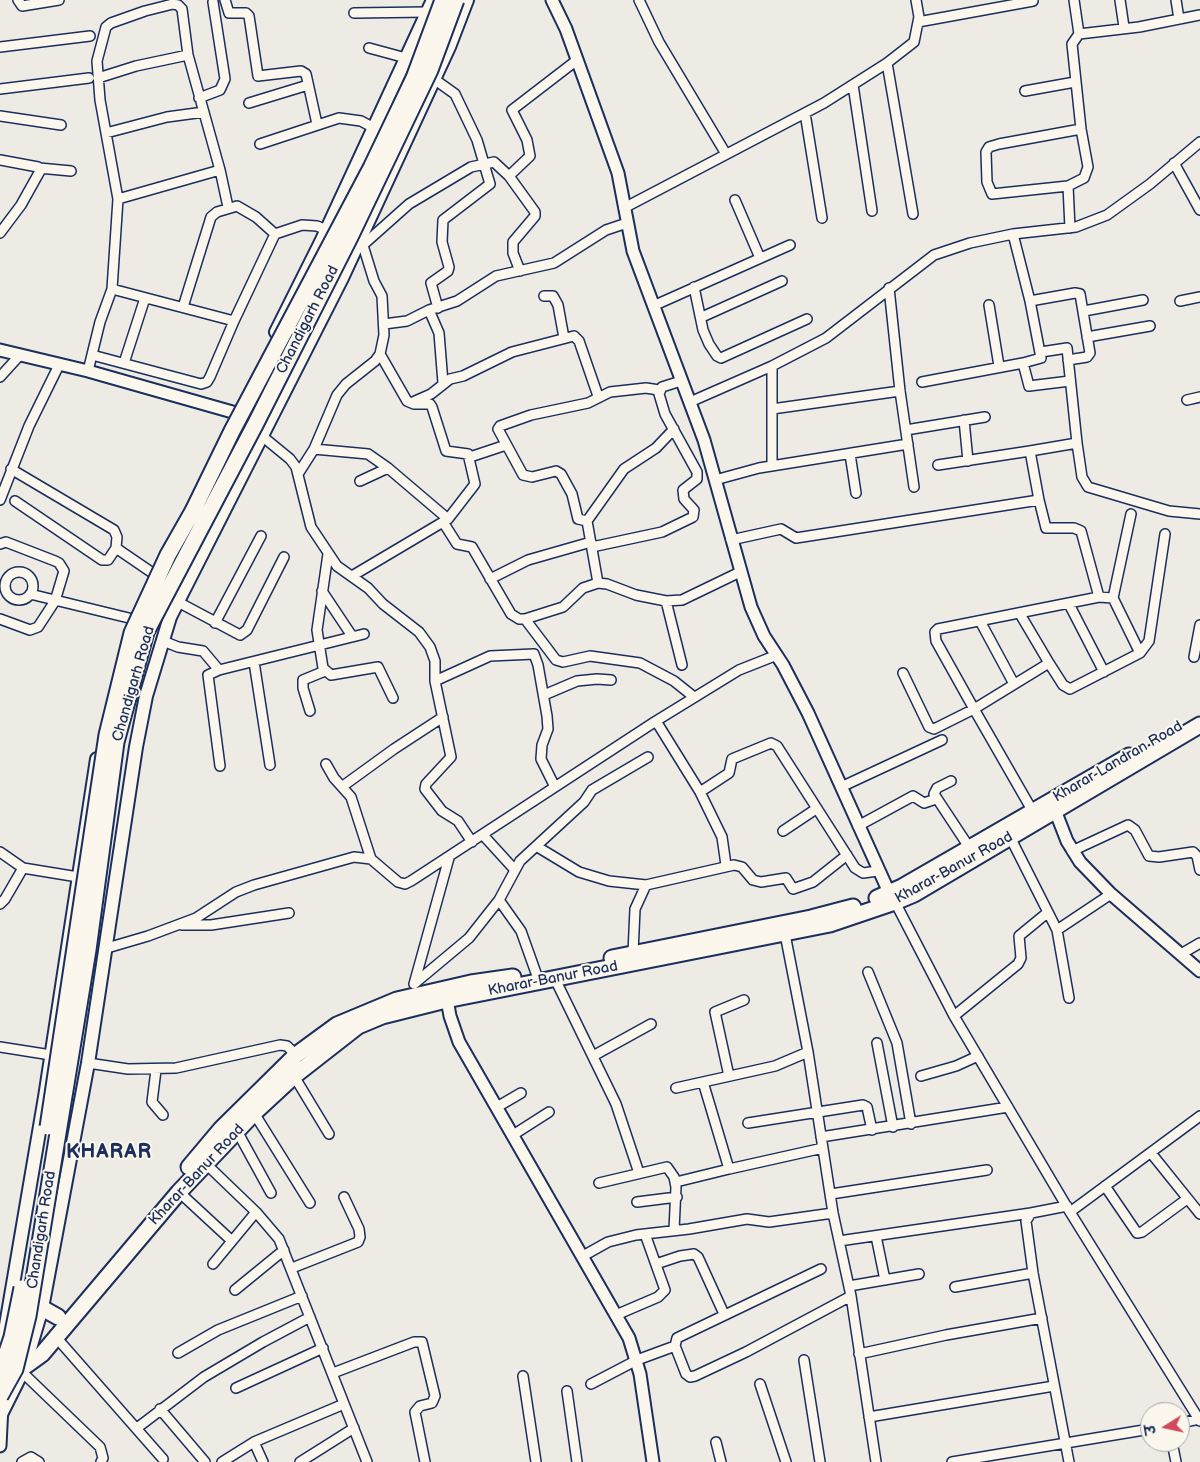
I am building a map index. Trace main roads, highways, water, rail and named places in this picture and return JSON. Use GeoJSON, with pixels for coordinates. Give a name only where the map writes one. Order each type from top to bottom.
{"type":"FeatureCollection","features":[{"type":"Feature","properties":{"kind":"highway"},"geometry":{"type":"LineString","coordinates":[[0,1373],[12,1337],[21,1296],[63,1032],[107,735],[132,632],[168,556],[193,511],[232,431],[371,168],[414,78],[443,0]]}},
{"type":"Feature","properties":{"kind":"highway","name":"Chandigarh Road"},"geometry":{"type":"LineString","coordinates":[[1,1405],[15,1368],[28,1316],[88,950],[116,742],[146,632],[252,432],[350,237],[430,70],[456,0]]}},
{"type":"Feature","properties":{"kind":"highway","name":"Kharar-Landran Road"},"geometry":{"type":"LineString","coordinates":[[892,898],[969,847],[1034,809],[1054,806],[1200,716]]}},
{"type":"Feature","properties":{"kind":"highway","name":"Kharar-Banur Road"},"geometry":{"type":"LineString","coordinates":[[23,1370],[42,1354],[55,1336],[179,1192],[202,1160],[237,1131],[294,1076],[358,1026],[414,996],[446,995],[555,979],[830,924],[892,898],[914,894],[1010,837],[1054,806],[1200,726]]}},
{"type":"Feature","properties":{"kind":"highway"},"geometry":{"type":"LineString","coordinates":[[446,995],[536,973],[811,918],[892,898]]}},
{"type":"Feature","properties":{"kind":"highway"},"geometry":{"type":"LineString","coordinates":[[1,1405],[23,1370],[29,1352],[58,1317],[202,1160],[221,1129],[296,1055],[337,1025],[370,1009],[414,996]]}},
{"type":"Feature","properties":{"kind":"highway"},"geometry":{"type":"LineString","coordinates":[[42,1308],[58,1317]]}},
{"type":"Feature","properties":{"kind":"highway"},"geometry":{"type":"LineString","coordinates":[[1,1339],[29,1352]]}},
{"type":"Feature","properties":{"kind":"highway"},"geometry":{"type":"LineString","coordinates":[[0,1362],[23,1370]]}},
{"type":"Feature","properties":{"kind":"main road"},"geometry":{"type":"LineString","coordinates":[[1,1339],[51,1056],[93,778],[119,654],[154,574],[327,230],[433,0]]}},
{"type":"Feature","properties":{"kind":"main road"},"geometry":{"type":"LineString","coordinates":[[29,1352],[42,1308],[88,1064],[136,746],[146,696],[163,642],[178,602],[362,241],[467,0]]}},
{"type":"Feature","properties":{"kind":"main road"},"geometry":{"type":"LineString","coordinates":[[68,941],[107,948]]}},
{"type":"Feature","properties":{"kind":"district","name":"KHARAR"},"geometry":{"type":"Point","coordinates":[109,1153]}}]}
